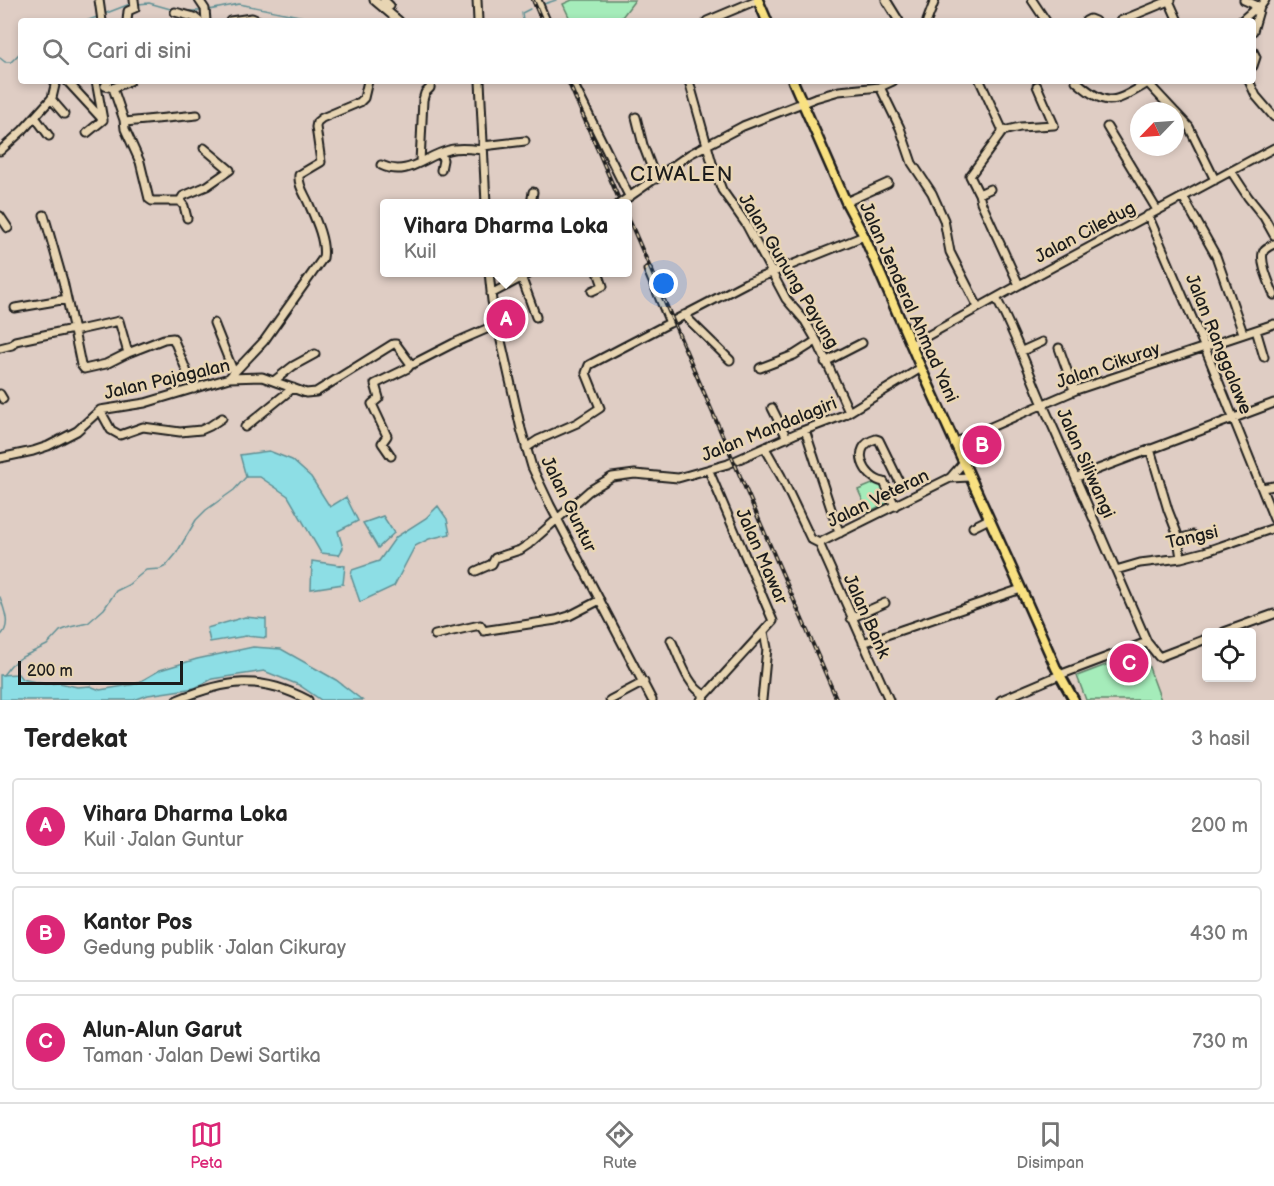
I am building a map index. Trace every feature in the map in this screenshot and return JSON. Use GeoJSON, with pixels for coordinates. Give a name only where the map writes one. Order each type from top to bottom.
{"type":"FeatureCollection","features":[{"type":"Feature","properties":{"kind":"main road"},"geometry":{"type":"LineString","coordinates":[[757,0],[766,18]]}},
{"type":"Feature","properties":{"kind":"main road","name":"Jalan Jenderal Ahmad Yani"},"geometry":{"type":"LineString","coordinates":[[794,84],[1021,589],[1068,700]]}},
{"type":"Feature","properties":{"kind":"main road","name":"Jalan Jenderal Ahmad Yani"},"geometry":{"type":"LineString","coordinates":[[1058,673],[1074,700]]}},
{"type":"Feature","properties":{"kind":"street"},"geometry":{"type":"LineString","coordinates":[[99,0],[102,18]]}},
{"type":"Feature","properties":{"kind":"street"},"geometry":{"type":"LineString","coordinates":[[199,0],[206,15]]}},
{"type":"Feature","properties":{"kind":"street"},"geometry":{"type":"LineString","coordinates":[[374,0],[395,18]]}},
{"type":"Feature","properties":{"kind":"street"},"geometry":{"type":"LineString","coordinates":[[384,0],[390,6]]}},
{"type":"Feature","properties":{"kind":"street"},"geometry":{"type":"LineString","coordinates":[[477,0],[478,18]]}},
{"type":"Feature","properties":{"kind":"street"},"geometry":{"type":"LineString","coordinates":[[537,0],[545,18]]}},
{"type":"Feature","properties":{"kind":"street"},"geometry":{"type":"LineString","coordinates":[[714,18],[757,0]]}},
{"type":"Feature","properties":{"kind":"street"},"geometry":{"type":"LineString","coordinates":[[886,0],[897,18]]}},
{"type":"Feature","properties":{"kind":"street"},"geometry":{"type":"LineString","coordinates":[[928,18],[935,0]]}},
{"type":"Feature","properties":{"kind":"street"},"geometry":{"type":"LineString","coordinates":[[1032,0],[1044,18]]}},
{"type":"Feature","properties":{"kind":"street"},"geometry":{"type":"LineString","coordinates":[[1244,0],[1259,7]]}},
{"type":"Feature","properties":{"kind":"street"},"geometry":{"type":"LineString","coordinates":[[1128,18],[1170,1],[1177,18]]}},
{"type":"Feature","properties":{"kind":"street"},"geometry":{"type":"LineString","coordinates":[[1245,18],[1268,1]]}},
{"type":"Feature","properties":{"kind":"street"},"geometry":{"type":"LineString","coordinates":[[127,18],[128,11],[134,3]]}},
{"type":"Feature","properties":{"kind":"street"},"geometry":{"type":"LineString","coordinates":[[1256,19],[1259,7]]}},
{"type":"Feature","properties":{"kind":"street"},"geometry":{"type":"LineString","coordinates":[[175,12],[195,18]]}},
{"type":"Feature","properties":{"kind":"street"},"geometry":{"type":"LineString","coordinates":[[0,151],[51,99],[55,84]]}},
{"type":"Feature","properties":{"kind":"street"},"geometry":{"type":"LineString","coordinates":[[70,84],[103,120]]}},
{"type":"Feature","properties":{"kind":"street"},"geometry":{"type":"LineString","coordinates":[[97,84],[103,120]]}},
{"type":"Feature","properties":{"kind":"street"},"geometry":{"type":"LineString","coordinates":[[107,84],[106,87],[113,88],[123,84]]}},
{"type":"Feature","properties":{"kind":"street"},"geometry":{"type":"LineString","coordinates":[[214,323],[231,375],[264,341],[323,258],[323,245],[299,182],[299,175],[321,162],[317,122],[360,102],[364,98],[367,84]]}},
{"type":"Feature","properties":{"kind":"street"},"geometry":{"type":"LineString","coordinates":[[420,162],[423,100],[424,93],[430,88],[431,84]]}},
{"type":"Feature","properties":{"kind":"street"},"geometry":{"type":"LineString","coordinates":[[480,84],[486,199]]}},
{"type":"Feature","properties":{"kind":"street"},"geometry":{"type":"LineString","coordinates":[[573,84],[629,196]]}},
{"type":"Feature","properties":{"kind":"street","name":"Jalan Gunung Payung"},"geometry":{"type":"LineString","coordinates":[[690,84],[722,190],[746,224],[786,299],[806,321],[849,412]]}},
{"type":"Feature","properties":{"kind":"street"},"geometry":{"type":"LineString","coordinates":[[625,199],[707,144],[743,126],[839,91],[880,87],[886,84]]}},
{"type":"Feature","properties":{"kind":"street"},"geometry":{"type":"LineString","coordinates":[[981,84],[1003,131]]}},
{"type":"Feature","properties":{"kind":"street"},"geometry":{"type":"LineString","coordinates":[[1080,84],[1097,98],[1111,101],[1143,84]]}},
{"type":"Feature","properties":{"kind":"street"},"geometry":{"type":"LineString","coordinates":[[1149,84],[1165,102]]}},
{"type":"Feature","properties":{"kind":"street"},"geometry":{"type":"LineString","coordinates":[[1250,84],[1256,96],[1274,117]]}},
{"type":"Feature","properties":{"kind":"street"},"geometry":{"type":"LineString","coordinates":[[1018,285],[970,176],[1003,131],[1020,127],[1054,125],[1037,86]]}},
{"type":"Feature","properties":{"kind":"street"},"geometry":{"type":"LineString","coordinates":[[880,87],[900,129],[912,163],[932,194],[944,220],[950,252],[978,307]]}},
{"type":"Feature","properties":{"kind":"street"},"geometry":{"type":"LineString","coordinates":[[113,88],[125,122],[125,129],[140,162],[149,199],[152,201],[180,201]]}},
{"type":"Feature","properties":{"kind":"street"},"geometry":{"type":"LineString","coordinates":[[51,99],[64,114]]}},
{"type":"Feature","properties":{"kind":"street"},"geometry":{"type":"LineString","coordinates":[[125,122],[197,115]]}},
{"type":"Feature","properties":{"kind":"street"},"geometry":{"type":"LineString","coordinates":[[35,117],[49,136]]}},
{"type":"Feature","properties":{"kind":"street"},"geometry":{"type":"LineString","coordinates":[[636,117],[643,145],[656,179]]}},
{"type":"Feature","properties":{"kind":"street"},"geometry":{"type":"LineString","coordinates":[[87,133],[103,120]]}},
{"type":"Feature","properties":{"kind":"street"},"geometry":{"type":"LineString","coordinates":[[1184,122],[1189,127],[1215,180]]}},
{"type":"Feature","properties":{"kind":"street"},"geometry":{"type":"LineString","coordinates":[[1107,127],[1157,210]]}},
{"type":"Feature","properties":{"kind":"street"},"geometry":{"type":"LineString","coordinates":[[381,165],[398,170],[452,149],[483,148],[525,141]]}},
{"type":"Feature","properties":{"kind":"street"},"geometry":{"type":"LineString","coordinates":[[180,201],[183,196],[207,186],[230,170],[204,148]]}},
{"type":"Feature","properties":{"kind":"street","name":"Jalan Ciledug"},"geometry":{"type":"LineString","coordinates":[[911,345],[1274,148]]}},
{"type":"Feature","properties":{"kind":"street"},"geometry":{"type":"LineString","coordinates":[[441,153],[443,160],[441,170]]}},
{"type":"Feature","properties":{"kind":"street"},"geometry":{"type":"LineString","coordinates":[[1231,171],[1274,235]]}},
{"type":"Feature","properties":{"kind":"street"},"geometry":{"type":"LineString","coordinates":[[846,202],[888,183]]}},
{"type":"Feature","properties":{"kind":"street"},"geometry":{"type":"LineString","coordinates":[[979,194],[990,189]]}},
{"type":"Feature","properties":{"kind":"street"},"geometry":{"type":"LineString","coordinates":[[531,199],[532,192]]}},
{"type":"Feature","properties":{"kind":"street"},"geometry":{"type":"LineString","coordinates":[[1183,197],[1216,256],[1243,333]]}},
{"type":"Feature","properties":{"kind":"street"},"geometry":{"type":"LineString","coordinates":[[180,201],[187,218]]}},
{"type":"Feature","properties":{"kind":"street"},"geometry":{"type":"LineString","coordinates":[[44,215],[67,299],[81,365],[84,369],[108,364],[128,353],[164,339],[173,338],[194,388]]}},
{"type":"Feature","properties":{"kind":"street","name":"Jalan Ranggalawe"},"geometry":{"type":"LineString","coordinates":[[1148,215],[1274,519]]}},
{"type":"Feature","properties":{"kind":"street"},"geometry":{"type":"LineString","coordinates":[[0,216],[8,228]]}},
{"type":"Feature","properties":{"kind":"street"},"geometry":{"type":"LineString","coordinates":[[526,448],[538,440],[577,423],[600,408],[585,373],[589,365],[725,293],[864,236]]}},
{"type":"Feature","properties":{"kind":"street"},"geometry":{"type":"LineString","coordinates":[[1274,244],[1265,249],[1263,254],[1265,270],[1274,295]]}},
{"type":"Feature","properties":{"kind":"street"},"geometry":{"type":"LineString","coordinates":[[648,270],[670,322]]}},
{"type":"Feature","properties":{"kind":"street","name":"Jalan Guntur"},"geometry":{"type":"LineString","coordinates":[[489,277],[491,294],[532,467],[652,700]]}},
{"type":"Feature","properties":{"kind":"street"},"geometry":{"type":"LineString","coordinates":[[491,294],[525,277]]}},
{"type":"Feature","properties":{"kind":"street"},"geometry":{"type":"LineString","coordinates":[[592,291],[603,286],[600,277]]}},
{"type":"Feature","properties":{"kind":"street"},"geometry":{"type":"LineString","coordinates":[[522,279],[536,317]]}},
{"type":"Feature","properties":{"kind":"street","name":"Jalan Siliwangi"},"geometry":{"type":"LineString","coordinates":[[996,298],[1022,351],[1147,642]]}},
{"type":"Feature","properties":{"kind":"street"},"geometry":{"type":"LineString","coordinates":[[15,308],[67,299]]}},
{"type":"Feature","properties":{"kind":"street"},"geometry":{"type":"LineString","coordinates":[[684,315],[730,360]]}},
{"type":"Feature","properties":{"kind":"street"},"geometry":{"type":"LineString","coordinates":[[0,348],[12,345],[15,341],[119,321],[128,353]]}},
{"type":"Feature","properties":{"kind":"street"},"geometry":{"type":"LineString","coordinates":[[391,456],[382,443],[387,436],[372,404],[379,398],[375,384],[454,343],[498,324]]}},
{"type":"Feature","properties":{"kind":"street","name":"Jalan Cikuray"},"geometry":{"type":"LineString","coordinates":[[954,443],[1074,390],[1274,324]]}},
{"type":"Feature","properties":{"kind":"street"},"geometry":{"type":"LineString","coordinates":[[1256,330],[1264,357]]}},
{"type":"Feature","properties":{"kind":"street"},"geometry":{"type":"LineString","coordinates":[[760,368],[794,354],[816,341]]}},
{"type":"Feature","properties":{"kind":"street"},"geometry":{"type":"LineString","coordinates":[[1022,351],[1042,342]]}},
{"type":"Feature","properties":{"kind":"street","name":"Jalan Pajagalan"},"geometry":{"type":"LineString","coordinates":[[0,458],[33,452],[57,442],[77,431],[100,410],[145,403],[231,375],[275,380],[306,393],[316,392],[394,343],[411,364]]}},
{"type":"Feature","properties":{"kind":"street"},"geometry":{"type":"LineString","coordinates":[[825,362],[862,343]]}},
{"type":"Feature","properties":{"kind":"street"},"geometry":{"type":"LineString","coordinates":[[1059,348],[1074,390]]}},
{"type":"Feature","properties":{"kind":"street"},"geometry":{"type":"LineString","coordinates":[[275,380],[293,366],[315,354]]}},
{"type":"Feature","properties":{"kind":"street","name":"Jalan Mandalagiri"},"geometry":{"type":"LineString","coordinates":[[476,571],[490,566],[495,558],[520,550],[537,538],[589,491],[612,477],[635,474],[678,478],[709,471],[849,412],[921,368]]}},
{"type":"Feature","properties":{"kind":"street"},"geometry":{"type":"LineString","coordinates":[[245,427],[293,388]]}},
{"type":"Feature","properties":{"kind":"street"},"geometry":{"type":"LineString","coordinates":[[1077,477],[1274,403]]}},
{"type":"Feature","properties":{"kind":"street"},"geometry":{"type":"LineString","coordinates":[[772,408],[787,438]]}},
{"type":"Feature","properties":{"kind":"street"},"geometry":{"type":"LineString","coordinates":[[100,410],[111,430],[120,435],[143,427],[180,432],[201,430],[222,418]]}},
{"type":"Feature","properties":{"kind":"street"},"geometry":{"type":"LineString","coordinates":[[805,430],[840,533]]}},
{"type":"Feature","properties":{"kind":"street"},"geometry":{"type":"LineString","coordinates":[[897,476],[884,482],[874,480],[862,459],[862,447],[870,440],[877,439],[883,445],[897,476],[901,485]]}},
{"type":"Feature","properties":{"kind":"street","name":"Jalan Bank"},"geometry":{"type":"LineString","coordinates":[[765,448],[811,539],[819,543],[889,700]]}},
{"type":"Feature","properties":{"kind":"street"},"geometry":{"type":"LineString","coordinates":[[1150,449],[1178,539],[1181,558]]}},
{"type":"Feature","properties":{"kind":"street","name":"Jalan Veteran"},"geometry":{"type":"LineString","coordinates":[[819,543],[950,478],[963,463]]}},
{"type":"Feature","properties":{"kind":"street","name":"Jalan Mawar"},"geometry":{"type":"LineString","coordinates":[[703,698],[773,621],[709,471]]}},
{"type":"Feature","properties":{"kind":"street","name":"Jalan Veteran"},"geometry":{"type":"LineString","coordinates":[[950,478],[970,477]]}},
{"type":"Feature","properties":{"kind":"street"},"geometry":{"type":"LineString","coordinates":[[884,482],[896,506]]}},
{"type":"Feature","properties":{"kind":"street"},"geometry":{"type":"LineString","coordinates":[[1262,488],[1274,486]]}},
{"type":"Feature","properties":{"kind":"street"},"geometry":{"type":"LineString","coordinates":[[973,527],[989,519]]}},
{"type":"Feature","properties":{"kind":"street","name":"Tangsi"},"geometry":{"type":"LineString","coordinates":[[1116,570],[1140,563],[1181,558],[1204,552],[1274,528]]}},
{"type":"Feature","properties":{"kind":"street"},"geometry":{"type":"LineString","coordinates":[[1178,539],[1194,535]]}},
{"type":"Feature","properties":{"kind":"street"},"geometry":{"type":"LineString","coordinates":[[863,643],[1021,589]]}},
{"type":"Feature","properties":{"kind":"street"},"geometry":{"type":"LineString","coordinates":[[435,635],[473,625],[480,625],[484,631],[556,620],[600,600]]}},
{"type":"Feature","properties":{"kind":"street"},"geometry":{"type":"LineString","coordinates":[[851,618],[885,603]]}},
{"type":"Feature","properties":{"kind":"street"},"geometry":{"type":"LineString","coordinates":[[1237,628],[1274,614]]}},
{"type":"Feature","properties":{"kind":"street"},"geometry":{"type":"LineString","coordinates":[[762,700],[767,648],[764,632]]}},
{"type":"Feature","properties":{"kind":"street"},"geometry":{"type":"LineString","coordinates":[[671,640],[687,676],[703,698]]}},
{"type":"Feature","properties":{"kind":"street"},"geometry":{"type":"LineString","coordinates":[[1001,700],[1058,673],[1147,642],[1160,657],[1202,641]]}},
{"type":"Feature","properties":{"kind":"street"},"geometry":{"type":"LineString","coordinates":[[177,700],[233,683],[249,682],[278,686],[308,700]]}},
{"type":"Feature","properties":{"kind":"street"},"geometry":{"type":"LineString","coordinates":[[610,700],[644,682]]}},
{"type":"Feature","properties":{"kind":"green space"},"geometry":{"type":"Polygon","coordinates":[[[572,0],[635,0],[621,18],[570,18],[563,4],[572,0]]]}},
{"type":"Feature","properties":{"kind":"green space"},"geometry":{"type":"Polygon","coordinates":[[[877,482],[883,486],[891,501],[868,512],[858,490],[877,482]]]}},
{"type":"Feature","properties":{"kind":"green space"},"geometry":{"type":"Polygon","coordinates":[[[1143,651],[1161,700],[1086,700],[1077,676],[1143,651]]]}},
{"type":"Feature","properties":{"kind":"water"},"geometry":{"type":"Polygon","coordinates":[[[269,451],[292,460],[311,477],[330,507],[346,497],[358,521],[338,531],[343,548],[339,555],[321,553],[288,496],[260,477],[246,477],[240,455],[269,451]]]}},
{"type":"Feature","properties":{"kind":"water"},"geometry":{"type":"Polygon","coordinates":[[[438,506],[447,519],[450,534],[429,539],[415,546],[394,586],[360,602],[351,576],[352,570],[379,561],[396,537],[426,518],[438,506]]]}},
{"type":"Feature","properties":{"kind":"water"},"geometry":{"type":"Polygon","coordinates":[[[383,516],[394,533],[378,548],[363,523],[383,516]]]}},
{"type":"Feature","properties":{"kind":"water"},"geometry":{"type":"Polygon","coordinates":[[[312,561],[345,566],[343,584],[311,589],[312,561]]]}},
{"type":"Feature","properties":{"kind":"water"},"geometry":{"type":"Polygon","coordinates":[[[245,617],[266,619],[266,638],[246,636],[210,642],[207,628],[245,617]]]}},
{"type":"Feature","properties":{"kind":"water"},"geometry":{"type":"Polygon","coordinates":[[[253,647],[281,649],[336,680],[362,700],[321,700],[299,685],[264,671],[212,679],[195,688],[148,695],[134,700],[0,700],[0,675],[18,674],[22,679],[45,684],[90,686],[100,690],[136,684],[160,670],[253,647]]]}},
{"type":"Feature","properties":{"kind":"waterway"},"geometry":{"type":"LineString","coordinates":[[541,5],[556,0]]}},
{"type":"Feature","properties":{"kind":"waterway"},"geometry":{"type":"LineString","coordinates":[[138,4],[149,3],[174,10]]}},
{"type":"Feature","properties":{"kind":"waterway"},"geometry":{"type":"LineString","coordinates":[[104,14],[130,4]]}},
{"type":"Feature","properties":{"kind":"waterway"},"geometry":{"type":"LineString","coordinates":[[209,10],[239,4],[309,18]]}},
{"type":"Feature","properties":{"kind":"waterway"},"geometry":{"type":"LineString","coordinates":[[523,18],[522,13],[530,9]]}},
{"type":"Feature","properties":{"kind":"waterway"},"geometry":{"type":"LineString","coordinates":[[182,11],[201,11]]}},
{"type":"Feature","properties":{"kind":"waterway"},"geometry":{"type":"LineString","coordinates":[[94,18],[100,16]]}},
{"type":"Feature","properties":{"kind":"waterway"},"geometry":{"type":"LineString","coordinates":[[0,58],[5,62],[11,62],[18,55]]}},
{"type":"Feature","properties":{"kind":"waterway"},"geometry":{"type":"LineString","coordinates":[[3,675],[22,657],[47,645],[60,631],[88,623],[104,609],[116,591],[128,585],[146,570],[166,566],[176,554],[196,520],[234,490],[246,477]]}},
{"type":"Feature","properties":{"kind":"waterway"},"geometry":{"type":"LineString","coordinates":[[0,597],[6,623],[6,628],[0,636]]}},
{"type":"Feature","properties":{"kind":"railway"},"geometry":{"type":"LineString","coordinates":[[533,0],[541,18]]}},
{"type":"Feature","properties":{"kind":"railway"},"geometry":{"type":"LineString","coordinates":[[569,84],[618,197]]}},
{"type":"Feature","properties":{"kind":"railway"},"geometry":{"type":"LineString","coordinates":[[632,226],[837,700]]}},
{"type":"Feature","properties":{"kind":"place","name":"Vihara Dharma Loka"},"geometry":{"type":"Point","coordinates":[506,319]}},
{"type":"Feature","properties":{"kind":"place","name":"Kantor Pos"},"geometry":{"type":"Point","coordinates":[982,445]}},
{"type":"Feature","properties":{"kind":"place","name":"Alun-Alun Garut"},"geometry":{"type":"Point","coordinates":[1129,663]}},
{"type":"Feature","properties":{"kind":"district","name":"CIWALEN"},"geometry":{"type":"Point","coordinates":[682,174]}}]}
